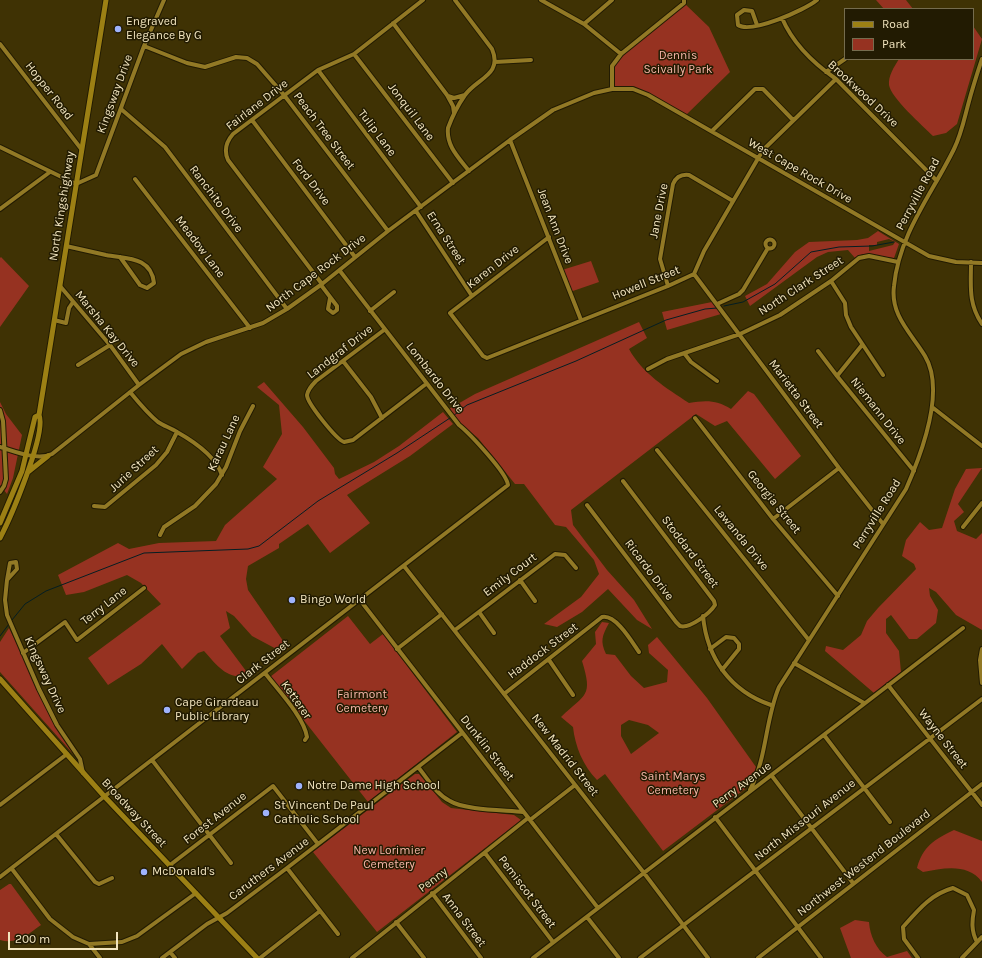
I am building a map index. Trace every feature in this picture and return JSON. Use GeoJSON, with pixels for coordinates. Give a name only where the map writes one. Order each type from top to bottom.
{"type":"FeatureCollection","features":[{"type":"Feature","properties":{"kind":"main road","name":"North Kingshighway"},"geometry":{"type":"LineString","coordinates":[[0,538],[8,522],[33,456],[106,0]]}},
{"type":"Feature","properties":{"kind":"main road","name":"North Kingshighway"},"geometry":{"type":"LineString","coordinates":[[0,523],[22,471],[35,417],[39,415]]}},
{"type":"Feature","properties":{"kind":"main road"},"geometry":{"type":"LineString","coordinates":[[27,473],[48,456]]}},
{"type":"Feature","properties":{"kind":"main road","name":"Broadway Street"},"geometry":{"type":"LineString","coordinates":[[0,679],[104,796],[258,958]]}},
{"type":"Feature","properties":{"kind":"street","name":"Kingsway Drive"},"geometry":{"type":"LineString","coordinates":[[76,184],[96,175],[144,46],[164,0]]}},
{"type":"Feature","properties":{"kind":"street","name":"Fairlane Drive"},"geometry":{"type":"LineString","coordinates":[[330,298],[226,157],[226,146],[230,137],[284,95],[318,70],[354,54],[423,0]]}},
{"type":"Feature","properties":{"kind":"street"},"geometry":{"type":"LineString","coordinates":[[447,95],[454,98],[465,94],[488,75],[495,62],[492,49],[455,0]]}},
{"type":"Feature","properties":{"kind":"street"},"geometry":{"type":"LineString","coordinates":[[541,0],[584,24],[621,54]]}},
{"type":"Feature","properties":{"kind":"street"},"geometry":{"type":"LineString","coordinates":[[584,24],[612,0]]}},
{"type":"Feature","properties":{"kind":"street"},"geometry":{"type":"LineString","coordinates":[[757,25],[752,11],[744,10],[737,15],[738,25],[742,27],[757,25],[782,18],[817,0]]}},
{"type":"Feature","properties":{"kind":"street"},"geometry":{"type":"LineString","coordinates":[[612,88],[612,66],[621,54],[683,1]]}},
{"type":"Feature","properties":{"kind":"street","name":"Brookwood Drive"},"geometry":{"type":"LineString","coordinates":[[782,18],[796,42],[826,72],[836,79],[936,180]]}},
{"type":"Feature","properties":{"kind":"street"},"geometry":{"type":"LineString","coordinates":[[393,23],[447,95],[453,106],[454,114]]}},
{"type":"Feature","properties":{"kind":"street","name":"Hopper Road"},"geometry":{"type":"LineString","coordinates":[[0,44],[82,150]]}},
{"type":"Feature","properties":{"kind":"street","name":"Peach Tree Street"},"geometry":{"type":"LineString","coordinates":[[144,46],[188,63],[205,67],[236,57],[247,58],[257,64],[284,95],[388,231]]}},
{"type":"Feature","properties":{"kind":"street","name":"Jonquil Lane"},"geometry":{"type":"LineString","coordinates":[[354,54],[453,183]]}},
{"type":"Feature","properties":{"kind":"street","name":"Perryville Road"},"geometry":{"type":"LineString","coordinates":[[750,790],[758,775],[772,705],[779,687],[808,639],[838,596],[906,490],[914,471],[932,407],[934,392],[931,370],[925,357],[899,318],[894,306],[894,285],[898,262],[904,243],[924,200],[955,148],[982,59]]}},
{"type":"Feature","properties":{"kind":"street"},"geometry":{"type":"LineString","coordinates":[[495,62],[531,60]]}},
{"type":"Feature","properties":{"kind":"street"},"geometry":{"type":"LineString","coordinates":[[826,72],[844,60]]}},
{"type":"Feature","properties":{"kind":"street","name":"Tulip Lane"},"geometry":{"type":"LineString","coordinates":[[318,70],[421,207]]}},
{"type":"Feature","properties":{"kind":"street","name":"Howell Street"},"geometry":{"type":"LineString","coordinates":[[483,356],[487,358],[668,286],[694,274],[704,252],[763,150],[836,79]]}},
{"type":"Feature","properties":{"kind":"street","name":"North Cape Rock Drive"},"geometry":{"type":"LineString","coordinates":[[48,456],[181,354],[192,348],[263,324],[287,309],[340,271],[388,231],[510,140],[553,110],[594,93],[612,88]]}},
{"type":"Feature","properties":{"kind":"street","name":"West Cape Rock Drive"},"geometry":{"type":"LineString","coordinates":[[612,88],[633,89],[648,95],[929,256],[941,259],[982,263]]}},
{"type":"Feature","properties":{"kind":"street"},"geometry":{"type":"LineString","coordinates":[[712,132],[755,89],[762,89],[793,120]]}},
{"type":"Feature","properties":{"kind":"street"},"geometry":{"type":"LineString","coordinates":[[465,94],[448,128],[449,142],[469,171]]}},
{"type":"Feature","properties":{"kind":"street","name":"Ranchito Drive"},"geometry":{"type":"LineString","coordinates":[[120,110],[165,147],[287,309]]}},
{"type":"Feature","properties":{"kind":"street","name":"Ford Drive"},"geometry":{"type":"LineString","coordinates":[[252,120],[355,257]]}},
{"type":"Feature","properties":{"kind":"street","name":"Jean Ann Drive"},"geometry":{"type":"LineString","coordinates":[[510,140],[581,320]]}},
{"type":"Feature","properties":{"kind":"street"},"geometry":{"type":"LineString","coordinates":[[0,147],[76,184]]}},
{"type":"Feature","properties":{"kind":"street"},"geometry":{"type":"LineString","coordinates":[[0,209],[50,172]]}},
{"type":"Feature","properties":{"kind":"street","name":"Jane Drive"},"geometry":{"type":"LineString","coordinates":[[668,286],[660,259],[673,184],[676,179],[681,175],[689,175],[733,201]]}},
{"type":"Feature","properties":{"kind":"street","name":"Meadow Lane"},"geometry":{"type":"LineString","coordinates":[[135,179],[250,328]]}},
{"type":"Feature","properties":{"kind":"street","name":"Erna Street"},"geometry":{"type":"LineString","coordinates":[[416,211],[472,296]]}},
{"type":"Feature","properties":{"kind":"street","name":"Karen Drive"},"geometry":{"type":"LineString","coordinates":[[483,356],[450,313],[549,237]]}},
{"type":"Feature","properties":{"kind":"street"},"geometry":{"type":"LineString","coordinates":[[66,246],[136,259],[144,263],[149,268],[154,278],[154,283],[152,286],[147,288],[140,285],[120,257]]}},
{"type":"Feature","properties":{"kind":"street"},"geometry":{"type":"LineString","coordinates":[[717,304],[739,294],[743,290],[768,248]]}},
{"type":"Feature","properties":{"kind":"street","name":"North Clark Street"},"geometry":{"type":"LineString","coordinates":[[648,369],[661,362],[740,334],[780,315],[831,281],[864,256],[898,262]]}},
{"type":"Feature","properties":{"kind":"street"},"geometry":{"type":"LineString","coordinates":[[971,262],[971,302],[975,313],[982,324]]}},
{"type":"Feature","properties":{"kind":"street","name":"Lombardo Drive"},"geometry":{"type":"LineString","coordinates":[[340,271],[426,384],[454,418],[476,440],[508,481],[508,486],[500,493]]}},
{"type":"Feature","properties":{"kind":"street","name":"Marietta Street"},"geometry":{"type":"LineString","coordinates":[[694,274],[838,468],[883,524]]}},
{"type":"Feature","properties":{"kind":"street"},"geometry":{"type":"LineString","coordinates":[[831,281],[842,296],[845,303],[847,321],[883,376]]}},
{"type":"Feature","properties":{"kind":"street","name":"Marsha Kay Drive"},"geometry":{"type":"LineString","coordinates":[[60,286],[110,345],[139,385]]}},
{"type":"Feature","properties":{"kind":"street"},"geometry":{"type":"LineString","coordinates":[[370,311],[394,292]]}},
{"type":"Feature","properties":{"kind":"street"},"geometry":{"type":"LineString","coordinates":[[54,320],[66,323],[69,308],[73,302]]}},
{"type":"Feature","properties":{"kind":"street","name":"Landgraf Drive"},"geometry":{"type":"LineString","coordinates":[[384,330],[312,386],[307,394],[309,402],[334,435],[344,442],[352,440],[426,384]]}},
{"type":"Feature","properties":{"kind":"street","name":"Niemann Drive"},"geometry":{"type":"LineString","coordinates":[[862,344],[837,376],[914,471]]}},
{"type":"Feature","properties":{"kind":"street"},"geometry":{"type":"LineString","coordinates":[[78,365],[110,345]]}},
{"type":"Feature","properties":{"kind":"street"},"geometry":{"type":"LineString","coordinates":[[818,351],[837,376]]}},
{"type":"Feature","properties":{"kind":"street"},"geometry":{"type":"LineString","coordinates":[[684,354],[691,362],[717,381]]}},
{"type":"Feature","properties":{"kind":"street"},"geometry":{"type":"LineString","coordinates":[[343,361],[371,397],[382,418]]}},
{"type":"Feature","properties":{"kind":"street"},"geometry":{"type":"LineString","coordinates":[[130,392],[143,409],[154,418],[193,443],[216,463],[222,475]]}},
{"type":"Feature","properties":{"kind":"street","name":"Karau Lane"},"geometry":{"type":"LineString","coordinates":[[160,535],[164,527],[195,506],[216,484],[222,475],[253,406]]}},
{"type":"Feature","properties":{"kind":"street"},"geometry":{"type":"LineString","coordinates":[[932,407],[982,446]]}},
{"type":"Feature","properties":{"kind":"street"},"geometry":{"type":"LineString","coordinates":[[0,410],[4,422],[5,448],[4,486],[0,492]]}},
{"type":"Feature","properties":{"kind":"street","name":"Georgia Street"},"geometry":{"type":"LineString","coordinates":[[695,418],[773,518],[838,596]]}},
{"type":"Feature","properties":{"kind":"street","name":"Jurie Street"},"geometry":{"type":"LineString","coordinates":[[94,506],[105,507],[150,470],[167,452],[177,432]]}},
{"type":"Feature","properties":{"kind":"street"},"geometry":{"type":"LineString","coordinates":[[0,446],[33,456],[48,456]]}},
{"type":"Feature","properties":{"kind":"street","name":"Lawanda Drive"},"geometry":{"type":"LineString","coordinates":[[657,450],[808,639]]}},
{"type":"Feature","properties":{"kind":"street"},"geometry":{"type":"LineString","coordinates":[[216,463],[228,460]]}},
{"type":"Feature","properties":{"kind":"street"},"geometry":{"type":"LineString","coordinates":[[773,518],[838,468]]}},
{"type":"Feature","properties":{"kind":"street","name":"Stoddard Street"},"geometry":{"type":"LineString","coordinates":[[622,481],[714,601],[713,607],[703,616]]}},
{"type":"Feature","properties":{"kind":"street","name":"Clark Street"},"geometry":{"type":"LineString","coordinates":[[0,877],[500,493]]}},
{"type":"Feature","properties":{"kind":"street"},"geometry":{"type":"LineString","coordinates":[[963,527],[982,503]]}},
{"type":"Feature","properties":{"kind":"street","name":"Ricardo Drive"},"geometry":{"type":"LineString","coordinates":[[587,505],[680,626],[687,627],[703,616]]}},
{"type":"Feature","properties":{"kind":"street","name":"Emily Court"},"geometry":{"type":"LineString","coordinates":[[455,630],[558,553],[565,555],[576,568]]}},
{"type":"Feature","properties":{"kind":"street","name":"New Madrid Street"},"geometry":{"type":"LineString","coordinates":[[404,566],[644,873],[708,958]]}},
{"type":"Feature","properties":{"kind":"street","name":"Kingsway Drive"},"geometry":{"type":"LineString","coordinates":[[7,580],[5,600],[7,615],[13,631],[57,725],[80,759],[84,773]]}},
{"type":"Feature","properties":{"kind":"street"},"geometry":{"type":"LineString","coordinates":[[520,580],[535,601]]}},
{"type":"Feature","properties":{"kind":"street","name":"Terry Lane"},"geometry":{"type":"LineString","coordinates":[[23,653],[65,622],[77,640],[144,588]]}},
{"type":"Feature","properties":{"kind":"street","name":"Dunklin Street"},"geometry":{"type":"LineString","coordinates":[[360,600],[598,908]]}},
{"type":"Feature","properties":{"kind":"street"},"geometry":{"type":"LineString","coordinates":[[479,612],[494,632]]}},
{"type":"Feature","properties":{"kind":"street"},"geometry":{"type":"LineString","coordinates":[[397,649],[442,614]]}},
{"type":"Feature","properties":{"kind":"street"},"geometry":{"type":"LineString","coordinates":[[703,616],[704,633],[710,649],[722,670],[743,691],[762,702],[772,705]]}},
{"type":"Feature","properties":{"kind":"street","name":"Haddock Street"},"geometry":{"type":"LineString","coordinates":[[504,694],[602,617],[611,618],[640,652]]}},
{"type":"Feature","properties":{"kind":"street","name":"Perry Avenue"},"geometry":{"type":"LineString","coordinates":[[533,958],[540,956],[553,942],[964,628]]}},
{"type":"Feature","properties":{"kind":"street"},"geometry":{"type":"LineString","coordinates":[[710,649],[726,637],[734,638],[739,644],[739,649],[722,670]]}},
{"type":"Feature","properties":{"kind":"street"},"geometry":{"type":"LineString","coordinates":[[982,649],[980,660],[982,682]]}},
{"type":"Feature","properties":{"kind":"street"},"geometry":{"type":"LineString","coordinates":[[548,660],[573,695]]}},
{"type":"Feature","properties":{"kind":"street"},"geometry":{"type":"LineString","coordinates":[[794,662],[864,703]]}},
{"type":"Feature","properties":{"kind":"street","name":"Ketterer"},"geometry":{"type":"LineString","coordinates":[[265,673],[301,723],[306,732],[307,737],[305,740]]}},
{"type":"Feature","properties":{"kind":"street","name":"Wayne Street"},"geometry":{"type":"LineString","coordinates":[[888,685],[982,805]]}},
{"type":"Feature","properties":{"kind":"street","name":"North Missouri Avenue"},"geometry":{"type":"LineString","coordinates":[[640,958],[982,699]]}},
{"type":"Feature","properties":{"kind":"street","name":"Caruthers Avenue"},"geometry":{"type":"LineString","coordinates":[[162,958],[218,917],[238,905],[462,733]]}},
{"type":"Feature","properties":{"kind":"street"},"geometry":{"type":"LineString","coordinates":[[824,735],[890,822]]}},
{"type":"Feature","properties":{"kind":"street"},"geometry":{"type":"LineString","coordinates":[[0,805],[67,754]]}},
{"type":"Feature","properties":{"kind":"street"},"geometry":{"type":"LineString","coordinates":[[152,760],[231,863]]}},
{"type":"Feature","properties":{"kind":"street"},"geometry":{"type":"LineString","coordinates":[[418,767],[441,795],[451,802],[462,805],[523,812]]}},
{"type":"Feature","properties":{"kind":"street"},"geometry":{"type":"LineString","coordinates":[[772,776],[853,883]]}},
{"type":"Feature","properties":{"kind":"street","name":"Northwest Westend Boulevard"},"geometry":{"type":"LineString","coordinates":[[758,958],[982,784]]}},
{"type":"Feature","properties":{"kind":"street","name":"Penny"},"geometry":{"type":"LineString","coordinates":[[354,957],[432,893],[575,785]]}},
{"type":"Feature","properties":{"kind":"street","name":"Forest Avenue"},"geometry":{"type":"LineString","coordinates":[[170,865],[210,836],[273,786],[318,844]]}},
{"type":"Feature","properties":{"kind":"street"},"geometry":{"type":"LineString","coordinates":[[715,817],[821,958]]}},
{"type":"Feature","properties":{"kind":"street"},"geometry":{"type":"LineString","coordinates":[[56,834],[95,882],[99,884],[112,878]]}},
{"type":"Feature","properties":{"kind":"street","name":"Pemiscot Street"},"geometry":{"type":"LineString","coordinates":[[485,853],[553,942]]}},
{"type":"Feature","properties":{"kind":"street"},"geometry":{"type":"LineString","coordinates":[[287,868],[338,934]]}},
{"type":"Feature","properties":{"kind":"street"},"geometry":{"type":"LineString","coordinates":[[12,869],[50,919],[73,937],[89,944],[122,942],[136,936],[196,893]]}},
{"type":"Feature","properties":{"kind":"street"},"geometry":{"type":"LineString","coordinates":[[918,958],[904,939],[903,927],[919,909],[936,894],[953,888],[967,895],[974,910],[972,919],[973,935],[977,942]]}},
{"type":"Feature","properties":{"kind":"street","name":"Anna Street"},"geometry":{"type":"LineString","coordinates":[[432,893],[481,958]]}},
{"type":"Feature","properties":{"kind":"street"},"geometry":{"type":"LineString","coordinates":[[258,958],[320,911]]}},
{"type":"Feature","properties":{"kind":"street"},"geometry":{"type":"LineString","coordinates":[[587,916],[619,958]]}},
{"type":"Feature","properties":{"kind":"street"},"geometry":{"type":"LineString","coordinates":[[396,922],[424,958]]}},
{"type":"Feature","properties":{"kind":"street"},"geometry":{"type":"LineString","coordinates":[[962,958],[982,938]]}},
{"type":"Feature","properties":{"kind":"street"},"geometry":{"type":"LineString","coordinates":[[89,944],[100,958]]}},
{"type":"Feature","properties":{"kind":"street"},"geometry":{"type":"LineString","coordinates":[[170,952],[175,958]]}},
{"type":"Feature","properties":{"kind":"green space"},"geometry":{"type":"Polygon","coordinates":[[[876,0],[906,0],[912,8],[883,8],[876,0]]]}},
{"type":"Feature","properties":{"kind":"green space","name":"Dennis Scivally Park"},"geometry":{"type":"Polygon","coordinates":[[[684,3],[709,27],[730,72],[685,116],[633,89],[612,89],[612,66],[621,54],[684,3]]]}},
{"type":"Feature","properties":{"kind":"green space"},"geometry":{"type":"Polygon","coordinates":[[[974,27],[982,39],[957,124],[946,133],[933,136],[895,97],[889,85],[890,75],[898,60],[974,60],[974,27]]]}},
{"type":"Feature","properties":{"kind":"green space"},"geometry":{"type":"Polygon","coordinates":[[[878,231],[899,244],[894,258],[863,254],[855,258],[848,250],[828,252],[817,257],[750,306],[745,296],[767,284],[795,252],[809,242],[857,240],[868,238],[878,231]],[[889,239],[877,242],[877,245],[869,245],[869,251],[893,245],[895,242],[889,239]]]}},
{"type":"Feature","properties":{"kind":"green space"},"geometry":{"type":"Polygon","coordinates":[[[1,257],[29,286],[0,327],[0,258],[1,257]]]}},
{"type":"Feature","properties":{"kind":"green space"},"geometry":{"type":"Polygon","coordinates":[[[591,261],[599,282],[570,292],[562,270],[591,261]]]}},
{"type":"Feature","properties":{"kind":"green space"},"geometry":{"type":"Polygon","coordinates":[[[712,302],[721,314],[667,330],[662,312],[712,302]]]}},
{"type":"Feature","properties":{"kind":"green space"},"geometry":{"type":"Polygon","coordinates":[[[639,322],[647,338],[629,349],[634,358],[655,379],[689,403],[701,401],[716,402],[731,409],[748,391],[754,394],[801,456],[775,479],[727,421],[715,426],[696,414],[571,510],[573,525],[607,570],[634,600],[652,629],[637,620],[608,589],[582,612],[557,627],[544,624],[581,597],[599,574],[594,560],[566,527],[555,525],[524,484],[515,484],[478,438],[461,424],[449,409],[475,394],[639,322]]]}},
{"type":"Feature","properties":{"kind":"green space"},"geometry":{"type":"Polygon","coordinates":[[[264,382],[303,427],[334,468],[335,474],[339,479],[374,462],[399,446],[443,412],[453,424],[410,456],[347,495],[370,523],[330,553],[308,524],[279,544],[279,548],[248,566],[246,579],[248,590],[288,648],[282,652],[252,636],[234,616],[226,611],[230,628],[220,636],[249,675],[235,676],[229,674],[218,666],[204,651],[198,653],[182,669],[162,644],[141,664],[108,685],[88,658],[161,604],[141,583],[127,575],[84,592],[66,595],[58,575],[118,543],[129,549],[159,543],[216,541],[225,525],[277,479],[263,467],[282,434],[279,405],[257,387],[264,382]]]}},
{"type":"Feature","properties":{"kind":"green space"},"geometry":{"type":"Polygon","coordinates":[[[0,402],[6,414],[22,435],[13,478],[7,494],[0,485],[0,402]]]}},
{"type":"Feature","properties":{"kind":"green space"},"geometry":{"type":"Polygon","coordinates":[[[982,468],[958,504],[964,512],[954,521],[957,531],[976,539],[982,533],[982,630],[956,615],[936,592],[929,588],[930,596],[938,610],[936,623],[917,639],[909,639],[891,615],[886,619],[886,633],[899,651],[901,672],[874,693],[825,651],[826,646],[843,650],[861,635],[867,621],[916,569],[914,564],[902,556],[906,540],[920,522],[929,530],[942,528],[955,489],[966,469],[982,468]]]}},
{"type":"Feature","properties":{"kind":"green space","name":"Fairmont Cemetery"},"geometry":{"type":"Polygon","coordinates":[[[348,616],[370,644],[383,634],[457,732],[368,802],[270,677],[348,616]]]}},
{"type":"Feature","properties":{"kind":"green space","name":"Saint Marys Cemetery"},"geometry":{"type":"Polygon","coordinates":[[[602,622],[609,623],[602,642],[606,654],[615,655],[631,676],[644,688],[667,682],[668,670],[649,653],[648,645],[657,637],[707,698],[756,767],[753,778],[745,789],[663,851],[605,774],[597,780],[592,774],[580,755],[573,727],[561,717],[585,694],[587,682],[582,661],[596,644],[595,632],[602,622]],[[629,720],[621,725],[621,736],[631,754],[659,733],[648,725],[629,720]]]}},
{"type":"Feature","properties":{"kind":"green space"},"geometry":{"type":"Polygon","coordinates":[[[9,628],[74,755],[0,672],[0,642],[9,628]]]}},
{"type":"Feature","properties":{"kind":"green space","name":"New Lorimier Cemetery"},"geometry":{"type":"Polygon","coordinates":[[[415,774],[419,774],[442,802],[451,808],[514,815],[521,820],[377,932],[313,852],[415,774]]]}},
{"type":"Feature","properties":{"kind":"green space"},"geometry":{"type":"Polygon","coordinates":[[[954,830],[982,841],[982,882],[976,876],[963,869],[947,868],[923,872],[917,868],[922,854],[930,844],[954,830]]]}},
{"type":"Feature","properties":{"kind":"green space"},"geometry":{"type":"Polygon","coordinates":[[[11,884],[41,925],[22,938],[6,941],[0,940],[0,890],[11,884]]]}},
{"type":"Feature","properties":{"kind":"green space"},"geometry":{"type":"Polygon","coordinates":[[[855,920],[869,922],[874,942],[887,957],[907,951],[912,958],[851,958],[840,928],[855,920]]]}},
{"type":"Feature","properties":{"kind":"waterway"},"geometry":{"type":"LineString","coordinates":[[724,306],[743,302],[775,284],[811,252],[839,247],[872,246],[894,242]]}},
{"type":"Feature","properties":{"kind":"waterway"},"geometry":{"type":"LineString","coordinates":[[453,416],[467,405],[576,361],[666,320],[705,309],[717,308]]}},
{"type":"Feature","properties":{"kind":"waterway"},"geometry":{"type":"LineString","coordinates":[[12,620],[25,604],[46,591],[144,553],[248,549],[259,546],[318,501],[397,453],[450,418]]}},
{"type":"Feature","properties":{"kind":"waterway"},"geometry":{"type":"LineString","coordinates":[[0,636],[9,624]]}},
{"type":"Feature","properties":{"kind":"place","name":"Engraved Elegance By G"},"geometry":{"type":"Point","coordinates":[118,29]}},
{"type":"Feature","properties":{"kind":"place","name":"Bingo World"},"geometry":{"type":"Point","coordinates":[292,600]}},
{"type":"Feature","properties":{"kind":"place","name":"Cape Girardeau Public Library"},"geometry":{"type":"Point","coordinates":[167,710]}},
{"type":"Feature","properties":{"kind":"place","name":"Notre Dame High School"},"geometry":{"type":"Point","coordinates":[299,786]}},
{"type":"Feature","properties":{"kind":"place","name":"St Vincent De Paul Catholic School"},"geometry":{"type":"Point","coordinates":[266,813]}},
{"type":"Feature","properties":{"kind":"place","name":"McDonald's"},"geometry":{"type":"Point","coordinates":[144,872]}}]}
